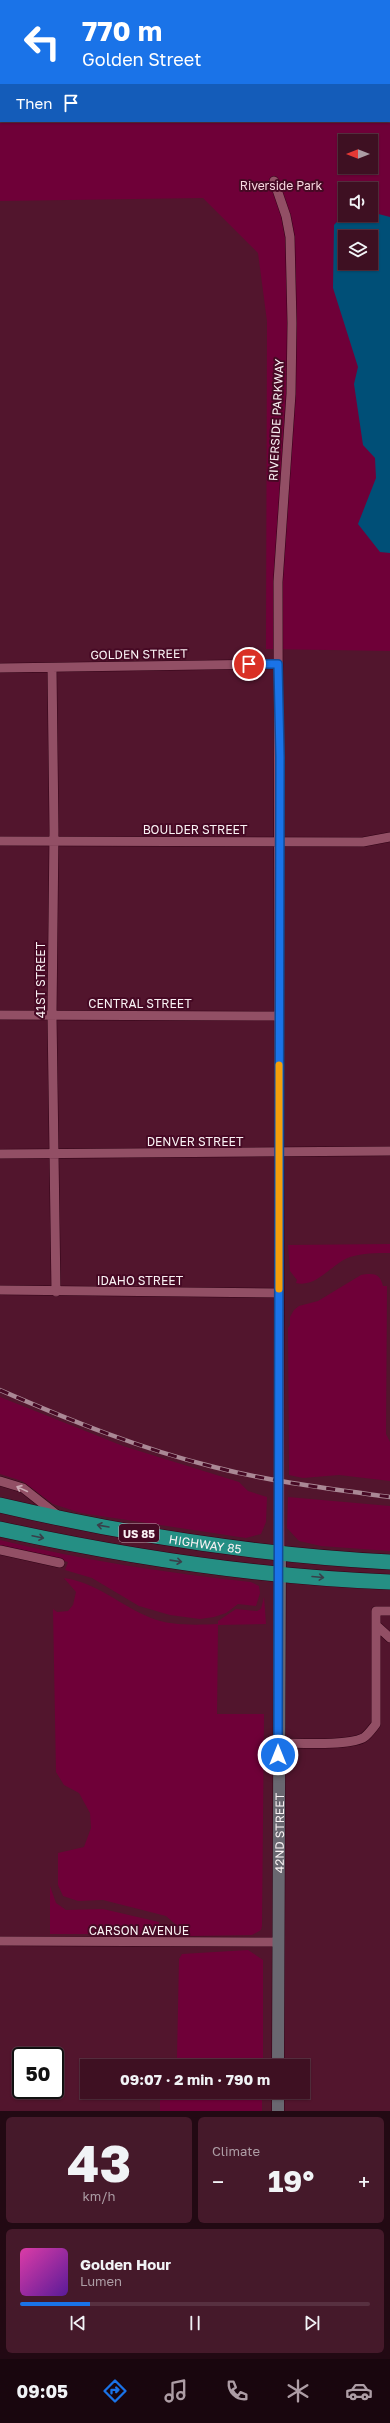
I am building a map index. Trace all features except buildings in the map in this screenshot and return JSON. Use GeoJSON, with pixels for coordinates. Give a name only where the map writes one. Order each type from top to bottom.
{"type":"FeatureCollection","features":[{"type":"Feature","properties":{"kind":"highway","name":"HIGHWAY 85"},"geometry":{"type":"LineString","coordinates":[[0,1505],[64,1519],[189,1541],[280,1553],[390,1562]]}},
{"type":"Feature","properties":{"kind":"highway","name":"HIGHWAY 85"},"geometry":{"type":"LineString","coordinates":[[0,1529],[137,1556],[280,1574],[390,1582]]}},
{"type":"Feature","properties":{"kind":"main road","name":"42ND STREET"},"geometry":{"type":"LineString","coordinates":[[278,2059],[280,1553]]}},
{"type":"Feature","properties":{"kind":"main road"},"geometry":{"type":"LineString","coordinates":[[278,2099],[278,2111]]}},
{"type":"Feature","properties":{"kind":"street","name":"RIVERSIDE PARKWAY"},"geometry":{"type":"LineString","coordinates":[[274,181],[286,216],[290,238],[292,319],[291,394],[278,582],[278,664]]}},
{"type":"Feature","properties":{"kind":"street","name":"GOLDEN STREET"},"geometry":{"type":"LineString","coordinates":[[0,668],[278,664]]}},
{"type":"Feature","properties":{"kind":"street","name":"42ND STREET"},"geometry":{"type":"LineString","coordinates":[[278,664],[280,841],[278,1153],[280,1553]]}},
{"type":"Feature","properties":{"kind":"street","name":"41ST STREET"},"geometry":{"type":"LineString","coordinates":[[52,668],[54,841],[52,1015],[56,1292]]}},
{"type":"Feature","properties":{"kind":"street","name":"BOULDER STREET"},"geometry":{"type":"LineString","coordinates":[[0,841],[363,842],[390,837]]}},
{"type":"Feature","properties":{"kind":"street","name":"CENTRAL STREET"},"geometry":{"type":"LineString","coordinates":[[0,1015],[279,1016]]}},
{"type":"Feature","properties":{"kind":"street","name":"DENVER STREET"},"geometry":{"type":"LineString","coordinates":[[0,1154],[390,1151]]}},
{"type":"Feature","properties":{"kind":"street","name":"IDAHO STREET"},"geometry":{"type":"LineString","coordinates":[[0,1290],[56,1292],[279,1293]]}},
{"type":"Feature","properties":{"kind":"street"},"geometry":{"type":"LineString","coordinates":[[0,1481],[23,1488],[64,1519]]}},
{"type":"Feature","properties":{"kind":"street"},"geometry":{"type":"LineString","coordinates":[[0,1550],[60,1563]]}},
{"type":"Feature","properties":{"kind":"street"},"geometry":{"type":"LineString","coordinates":[[279,1743],[352,1741],[363,1737],[371,1730],[376,1724],[376,1611],[390,1611]]}},
{"type":"Feature","properties":{"kind":"street"},"geometry":{"type":"LineString","coordinates":[[376,1625],[390,1638]]}},
{"type":"Feature","properties":{"kind":"street","name":"CARSON AVENUE"},"geometry":{"type":"LineString","coordinates":[[0,1941],[278,1942]]}},
{"type":"Feature","properties":{"kind":"green space","name":"Riverside Park"},"geometry":{"type":"Polygon","coordinates":[[[0,122],[390,122],[390,651],[266,649],[267,321],[258,253],[203,198],[0,201],[0,122]]]}},
{"type":"Feature","properties":{"kind":"green space"},"geometry":{"type":"Polygon","coordinates":[[[390,1244],[390,1253],[365,1254],[350,1257],[343,1260],[317,1279],[304,1284],[296,1283],[297,1280],[290,1271],[288,1245],[390,1244]]]}},
{"type":"Feature","properties":{"kind":"green space"},"geometry":{"type":"Polygon","coordinates":[[[372,1274],[378,1276],[383,1286],[387,1286],[386,1434],[390,1442],[390,1481],[339,1475],[303,1478],[289,1475],[288,1328],[290,1325],[290,1317],[294,1310],[299,1306],[318,1301],[361,1275],[372,1274]]]}},
{"type":"Feature","properties":{"kind":"green space"},"geometry":{"type":"Polygon","coordinates":[[[0,1397],[123,1446],[239,1482],[248,1491],[267,1497],[266,1522],[261,1534],[246,1538],[81,1513],[53,1504],[22,1481],[0,1474],[0,1397]]]}},
{"type":"Feature","properties":{"kind":"green space"},"geometry":{"type":"Polygon","coordinates":[[[288,1497],[390,1506],[390,1551],[321,1546],[299,1541],[287,1528],[288,1497]]]}},
{"type":"Feature","properties":{"kind":"green space"},"geometry":{"type":"Polygon","coordinates":[[[0,1540],[62,1554],[125,1565],[251,1582],[259,1586],[260,1593],[256,1606],[238,1604],[226,1613],[214,1617],[200,1619],[170,1615],[139,1606],[92,1578],[65,1570],[68,1562],[0,1545],[0,1540]]]}},
{"type":"Feature","properties":{"kind":"green space"},"geometry":{"type":"Polygon","coordinates":[[[64,1578],[76,1580],[98,1589],[140,1613],[158,1621],[175,1624],[218,1624],[218,1621],[236,1609],[257,1611],[261,1609],[264,1597],[266,1624],[218,1625],[217,1714],[264,1714],[262,1926],[261,1930],[252,1935],[189,1936],[166,1916],[103,1900],[78,1901],[63,1896],[58,1885],[58,1853],[84,1847],[91,1828],[90,1813],[79,1793],[64,1785],[56,1772],[53,1609],[57,1612],[68,1611],[73,1605],[76,1592],[64,1578]]]}},
{"type":"Feature","properties":{"kind":"green space"},"geometry":{"type":"Polygon","coordinates":[[[50,1886],[56,1903],[66,1910],[103,1909],[159,1922],[158,1929],[153,1934],[50,1934],[50,1886]]]}},
{"type":"Feature","properties":{"kind":"green space"},"geometry":{"type":"Polygon","coordinates":[[[248,1950],[263,1960],[263,2059],[160,2059],[177,2058],[179,1959],[182,1954],[248,1950]]]}},
{"type":"Feature","properties":{"kind":"green space"},"geometry":{"type":"Polygon","coordinates":[[[160,2099],[262,2099],[262,2111],[160,2111],[160,2099]]]}},
{"type":"Feature","properties":{"kind":"water"},"geometry":{"type":"Polygon","coordinates":[[[378,214],[390,217],[390,553],[380,552],[358,524],[376,478],[375,458],[363,445],[354,384],[358,367],[333,288],[334,225],[338,221],[338,222],[378,222],[378,214]]]}},
{"type":"Feature","properties":{"kind":"railway"},"geometry":{"type":"LineString","coordinates":[[0,1390],[132,1443],[187,1460],[280,1481],[390,1497]]}},
{"type":"Feature","properties":{"kind":"slow traffic"},"geometry":{"type":"LineString","coordinates":[[279,1065],[279,1289]]}},
{"type":"Feature","properties":{"kind":"route"},"geometry":{"type":"LineString","coordinates":[[249,664],[278,664],[280,757],[278,1153],[280,1553],[278,1755]]}}]}
